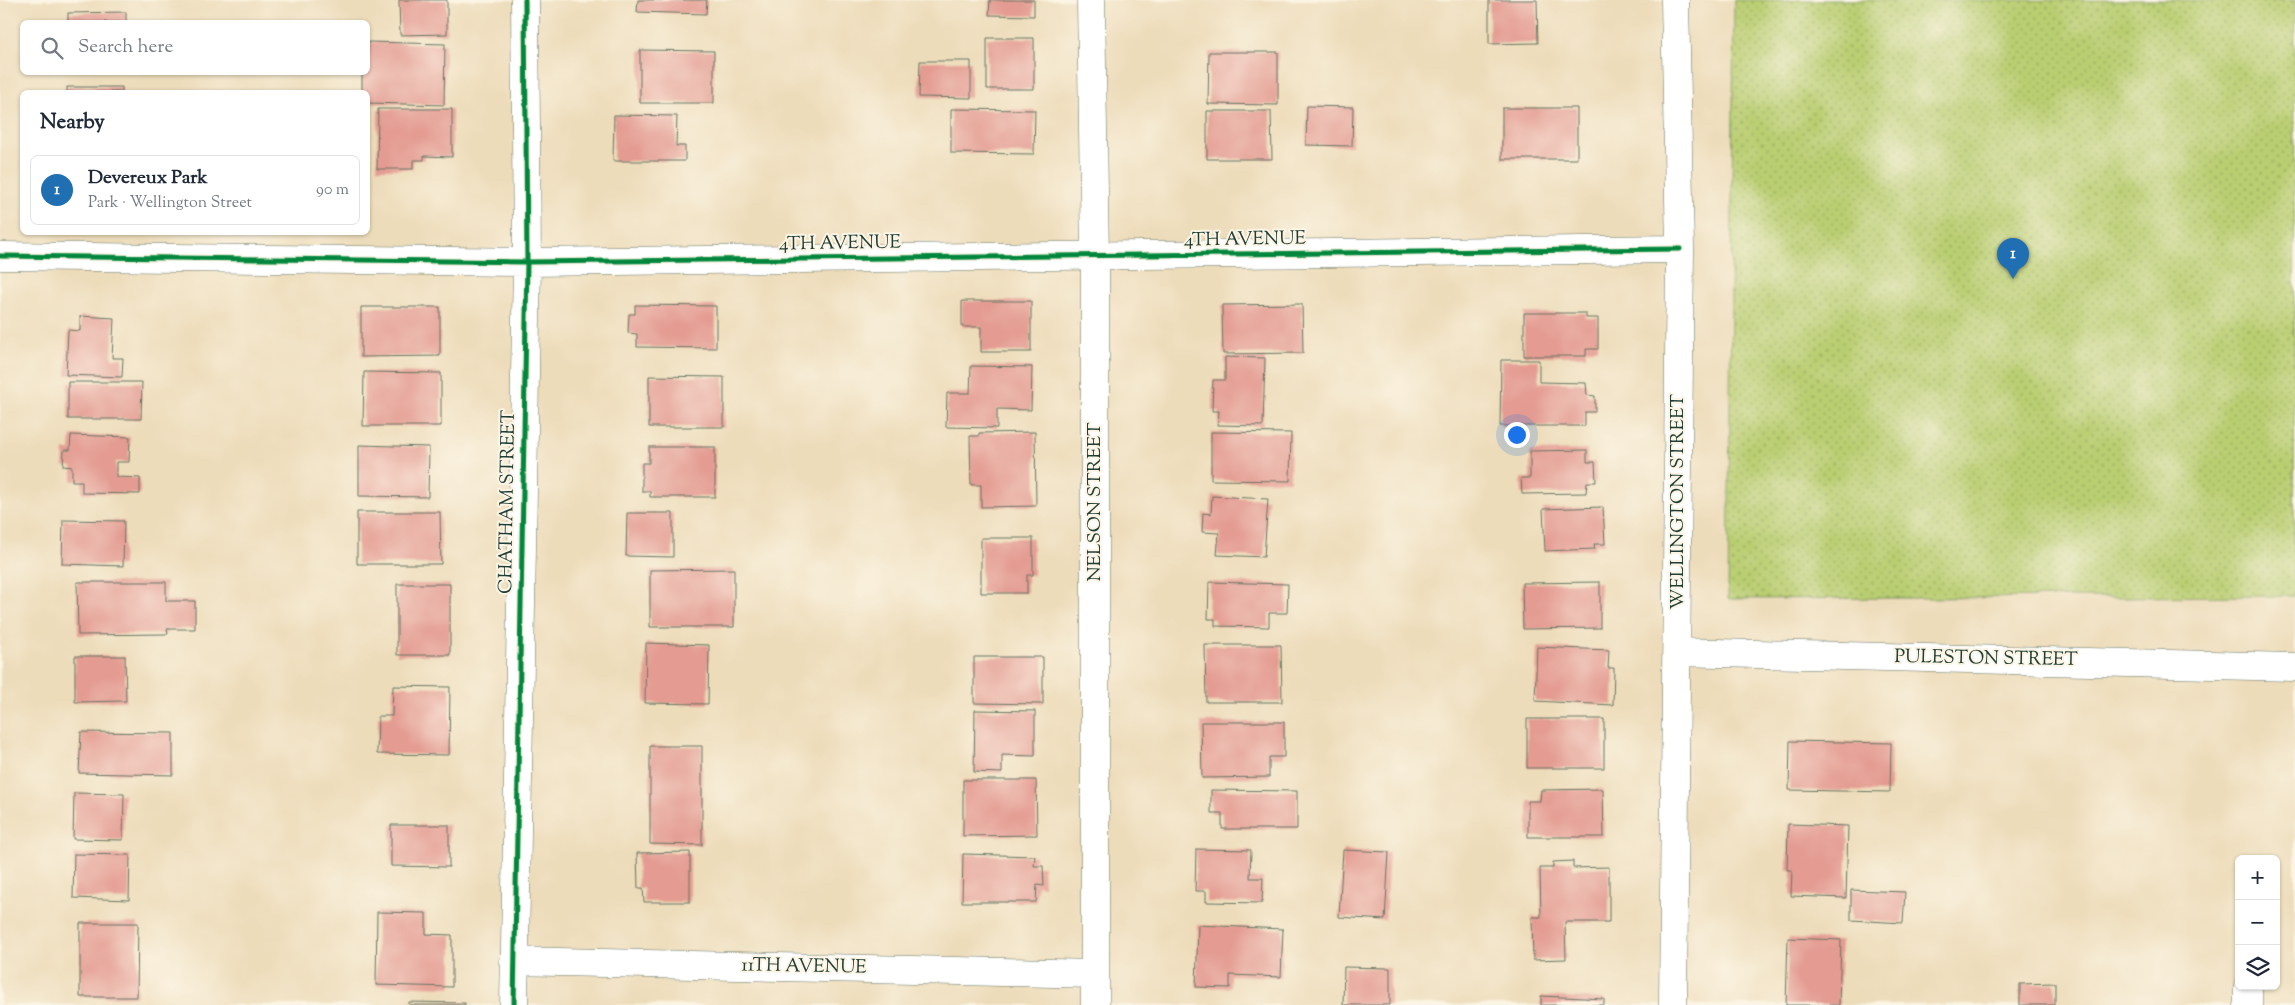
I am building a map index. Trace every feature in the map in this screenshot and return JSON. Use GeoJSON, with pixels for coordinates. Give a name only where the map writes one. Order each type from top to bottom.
{"type":"FeatureCollection","features":[{"type":"Feature","properties":{"kind":"street","name":"CHATHAM STREET"},"geometry":{"type":"LineString","coordinates":[[514,1005],[527,262],[525,0]]}},
{"type":"Feature","properties":{"kind":"street","name":"NELSON STREET"},"geometry":{"type":"LineString","coordinates":[[1091,0],[1095,257],[1096,1005]]}},
{"type":"Feature","properties":{"kind":"street","name":"WELLINGTON STREET"},"geometry":{"type":"LineString","coordinates":[[1673,1005],[1680,249],[1675,0]]}},
{"type":"Feature","properties":{"kind":"street","name":"4TH AVENUE"},"geometry":{"type":"LineString","coordinates":[[0,256],[527,262],[1680,249]]}},
{"type":"Feature","properties":{"kind":"street","name":"PULESTON STREET"},"geometry":{"type":"LineString","coordinates":[[1677,652],[2295,666]]}},
{"type":"Feature","properties":{"kind":"street","name":"11TH AVENUE"},"geometry":{"type":"LineString","coordinates":[[514,961],[1095,974]]}},
{"type":"Feature","properties":{"kind":"street"},"geometry":{"type":"LineString","coordinates":[[2248,990],[2248,1005]]}},
{"type":"Feature","properties":{"kind":"green space"},"geometry":{"type":"Polygon","coordinates":[[[1734,0],[2295,0],[2294,596],[1728,599],[1734,0]]]}},
{"type":"Feature","properties":{"kind":"building"},"geometry":{"type":"Polygon","coordinates":[[[399,0],[447,0],[447,34],[400,35],[399,0]]]}},
{"type":"Feature","properties":{"kind":"building"},"geometry":{"type":"Polygon","coordinates":[[[638,0],[707,0],[706,14],[637,12],[638,0]]]}},
{"type":"Feature","properties":{"kind":"building"},"geometry":{"type":"Polygon","coordinates":[[[990,0],[1034,0],[1034,16],[989,15],[990,0]]]}},
{"type":"Feature","properties":{"kind":"building"},"geometry":{"type":"Polygon","coordinates":[[[1489,0],[1537,0],[1538,43],[1489,44],[1489,0]]]}},
{"type":"Feature","properties":{"kind":"building"},"geometry":{"type":"Polygon","coordinates":[[[126,12],[126,20],[68,20],[68,13],[126,12]]]}},
{"type":"Feature","properties":{"kind":"building"},"geometry":{"type":"Polygon","coordinates":[[[987,38],[1034,38],[1034,89],[987,89],[987,38]]]}},
{"type":"Feature","properties":{"kind":"building"},"geometry":{"type":"Polygon","coordinates":[[[370,42],[445,44],[444,105],[370,103],[370,90],[362,90],[362,75],[370,75],[370,42]]]}},
{"type":"Feature","properties":{"kind":"building"},"geometry":{"type":"Polygon","coordinates":[[[640,50],[714,51],[714,103],[640,103],[640,50]]]}},
{"type":"Feature","properties":{"kind":"building"},"geometry":{"type":"Polygon","coordinates":[[[1209,52],[1278,52],[1278,105],[1208,104],[1209,52]]]}},
{"type":"Feature","properties":{"kind":"building"},"geometry":{"type":"Polygon","coordinates":[[[920,61],[971,61],[971,98],[919,97],[920,61]]]}},
{"type":"Feature","properties":{"kind":"building"},"geometry":{"type":"Polygon","coordinates":[[[67,87],[122,87],[122,90],[67,90],[67,87]]]}},
{"type":"Feature","properties":{"kind":"building"},"geometry":{"type":"Polygon","coordinates":[[[1307,106],[1353,107],[1352,146],[1306,145],[1307,106]]]}},
{"type":"Feature","properties":{"kind":"building"},"geometry":{"type":"Polygon","coordinates":[[[1502,108],[1577,108],[1577,159],[1502,159],[1502,108]]]}},
{"type":"Feature","properties":{"kind":"building"},"geometry":{"type":"Polygon","coordinates":[[[378,109],[452,109],[452,157],[424,156],[424,160],[413,160],[413,169],[377,169],[378,109]]]}},
{"type":"Feature","properties":{"kind":"building"},"geometry":{"type":"Polygon","coordinates":[[[951,109],[1035,110],[1034,154],[951,153],[951,109]]]}},
{"type":"Feature","properties":{"kind":"building"},"geometry":{"type":"Polygon","coordinates":[[[1207,111],[1271,111],[1272,159],[1207,159],[1207,111]]]}},
{"type":"Feature","properties":{"kind":"building"},"geometry":{"type":"Polygon","coordinates":[[[614,115],[677,116],[676,146],[685,146],[685,161],[613,161],[614,115]]]}},
{"type":"Feature","properties":{"kind":"building"},"geometry":{"type":"Polygon","coordinates":[[[962,301],[1031,301],[1031,352],[981,352],[981,327],[962,327],[962,301]]]}},
{"type":"Feature","properties":{"kind":"building"},"geometry":{"type":"Polygon","coordinates":[[[1302,304],[1303,353],[1223,354],[1222,305],[1302,304]]]}},
{"type":"Feature","properties":{"kind":"building"},"geometry":{"type":"Polygon","coordinates":[[[635,305],[716,306],[716,348],[637,347],[637,334],[628,333],[629,314],[635,314],[635,305]]]}},
{"type":"Feature","properties":{"kind":"building"},"geometry":{"type":"Polygon","coordinates":[[[361,307],[440,307],[440,356],[361,357],[361,307]]]}},
{"type":"Feature","properties":{"kind":"building"},"geometry":{"type":"Polygon","coordinates":[[[1524,313],[1586,313],[1586,318],[1598,318],[1598,349],[1586,349],[1586,356],[1524,356],[1524,313]]]}},
{"type":"Feature","properties":{"kind":"building"},"geometry":{"type":"Polygon","coordinates":[[[80,316],[114,318],[112,358],[123,358],[122,377],[66,375],[68,330],[80,331],[80,316]]]}},
{"type":"Feature","properties":{"kind":"building"},"geometry":{"type":"Polygon","coordinates":[[[1225,357],[1265,358],[1263,426],[1218,425],[1219,411],[1212,411],[1213,380],[1225,380],[1225,357]]]}},
{"type":"Feature","properties":{"kind":"building"},"geometry":{"type":"Polygon","coordinates":[[[1501,360],[1539,360],[1539,382],[1586,383],[1587,395],[1595,396],[1595,412],[1585,412],[1585,426],[1500,426],[1501,360]]]}},
{"type":"Feature","properties":{"kind":"building"},"geometry":{"type":"Polygon","coordinates":[[[971,366],[1032,367],[1031,410],[997,409],[997,428],[946,427],[947,393],[970,393],[971,366]]]}},
{"type":"Feature","properties":{"kind":"building"},"geometry":{"type":"Polygon","coordinates":[[[364,372],[441,373],[441,426],[363,426],[364,372]]]}},
{"type":"Feature","properties":{"kind":"building"},"geometry":{"type":"Polygon","coordinates":[[[649,376],[724,377],[724,427],[649,427],[649,376]]]}},
{"type":"Feature","properties":{"kind":"building"},"geometry":{"type":"Polygon","coordinates":[[[68,382],[142,382],[141,419],[68,419],[68,382]]]}},
{"type":"Feature","properties":{"kind":"building"},"geometry":{"type":"Polygon","coordinates":[[[1035,432],[1036,506],[981,507],[981,485],[971,485],[970,436],[979,436],[979,433],[1035,432]]]}},
{"type":"Feature","properties":{"kind":"building"},"geometry":{"type":"Polygon","coordinates":[[[1211,432],[1291,433],[1290,481],[1211,480],[1211,432]]]}},
{"type":"Feature","properties":{"kind":"building"},"geometry":{"type":"Polygon","coordinates":[[[71,435],[130,437],[129,462],[116,462],[116,477],[140,478],[140,494],[82,493],[82,481],[72,481],[72,467],[63,466],[64,450],[70,450],[71,435]]]}},
{"type":"Feature","properties":{"kind":"building"},"geometry":{"type":"Polygon","coordinates":[[[359,445],[429,447],[428,497],[359,496],[359,445]]]}},
{"type":"Feature","properties":{"kind":"building"},"geometry":{"type":"Polygon","coordinates":[[[649,447],[715,447],[715,497],[650,497],[650,491],[642,491],[642,463],[649,463],[649,447]]]}},
{"type":"Feature","properties":{"kind":"building"},"geometry":{"type":"Polygon","coordinates":[[[1587,450],[1587,462],[1595,462],[1596,482],[1587,482],[1586,493],[1522,494],[1521,478],[1530,478],[1530,451],[1587,450]]]}},
{"type":"Feature","properties":{"kind":"building"},"geometry":{"type":"Polygon","coordinates":[[[1212,496],[1268,499],[1264,557],[1217,555],[1219,533],[1202,532],[1203,513],[1211,514],[1212,496]]]}},
{"type":"Feature","properties":{"kind":"building"},"geometry":{"type":"Polygon","coordinates":[[[1603,507],[1605,544],[1594,544],[1595,549],[1545,551],[1543,509],[1603,507]]]}},
{"type":"Feature","properties":{"kind":"building"},"geometry":{"type":"Polygon","coordinates":[[[357,512],[440,512],[441,564],[357,564],[357,512]]]}},
{"type":"Feature","properties":{"kind":"building"},"geometry":{"type":"Polygon","coordinates":[[[627,513],[673,513],[673,557],[626,556],[627,513]]]}},
{"type":"Feature","properties":{"kind":"building"},"geometry":{"type":"Polygon","coordinates":[[[63,520],[124,521],[123,566],[62,564],[63,520]]]}},
{"type":"Feature","properties":{"kind":"building"},"geometry":{"type":"Polygon","coordinates":[[[981,538],[1033,538],[1033,575],[1027,575],[1027,593],[981,593],[981,538]]]}},
{"type":"Feature","properties":{"kind":"building"},"geometry":{"type":"Polygon","coordinates":[[[734,569],[734,627],[650,627],[650,570],[734,569]]]}},
{"type":"Feature","properties":{"kind":"building"},"geometry":{"type":"Polygon","coordinates":[[[77,582],[166,582],[166,601],[195,601],[195,629],[167,629],[168,634],[78,635],[77,582]]]}},
{"type":"Feature","properties":{"kind":"building"},"geometry":{"type":"Polygon","coordinates":[[[1209,582],[1288,584],[1287,613],[1269,613],[1269,627],[1215,626],[1215,619],[1208,619],[1209,582]]]}},
{"type":"Feature","properties":{"kind":"building"},"geometry":{"type":"Polygon","coordinates":[[[1600,582],[1600,628],[1523,629],[1522,583],[1600,582]]]}},
{"type":"Feature","properties":{"kind":"building"},"geometry":{"type":"Polygon","coordinates":[[[397,584],[450,584],[450,655],[397,655],[397,584]]]}},
{"type":"Feature","properties":{"kind":"building"},"geometry":{"type":"Polygon","coordinates":[[[646,643],[709,645],[708,704],[645,703],[646,643]]]}},
{"type":"Feature","properties":{"kind":"building"},"geometry":{"type":"Polygon","coordinates":[[[1205,645],[1281,645],[1282,702],[1206,702],[1205,645]]]}},
{"type":"Feature","properties":{"kind":"building"},"geometry":{"type":"Polygon","coordinates":[[[1537,647],[1609,650],[1608,668],[1614,668],[1613,705],[1535,701],[1537,647]]]}},
{"type":"Feature","properties":{"kind":"building"},"geometry":{"type":"Polygon","coordinates":[[[75,656],[125,656],[126,701],[75,702],[75,656]]]}},
{"type":"Feature","properties":{"kind":"building"},"geometry":{"type":"Polygon","coordinates":[[[974,657],[1043,657],[1043,704],[974,703],[974,657]]]}},
{"type":"Feature","properties":{"kind":"building"},"geometry":{"type":"Polygon","coordinates":[[[393,686],[450,687],[449,755],[377,754],[378,716],[392,716],[393,686]]]}},
{"type":"Feature","properties":{"kind":"building"},"geometry":{"type":"Polygon","coordinates":[[[975,710],[1035,711],[1035,756],[1002,755],[1002,773],[974,772],[975,710]]]}},
{"type":"Feature","properties":{"kind":"building"},"geometry":{"type":"Polygon","coordinates":[[[1527,719],[1604,719],[1604,768],[1527,768],[1527,719]]]}},
{"type":"Feature","properties":{"kind":"building"},"geometry":{"type":"Polygon","coordinates":[[[1201,722],[1284,722],[1284,757],[1269,757],[1269,777],[1202,778],[1201,722]]]}},
{"type":"Feature","properties":{"kind":"building"},"geometry":{"type":"Polygon","coordinates":[[[81,732],[173,733],[173,775],[79,773],[81,732]]]}},
{"type":"Feature","properties":{"kind":"building"},"geometry":{"type":"Polygon","coordinates":[[[1790,741],[1891,743],[1890,792],[1789,790],[1790,741]]]}},
{"type":"Feature","properties":{"kind":"building"},"geometry":{"type":"Polygon","coordinates":[[[650,746],[702,746],[702,845],[650,844],[650,746]]]}},
{"type":"Feature","properties":{"kind":"building"},"geometry":{"type":"Polygon","coordinates":[[[963,780],[1036,780],[1037,835],[963,836],[963,780]]]}},
{"type":"Feature","properties":{"kind":"building"},"geometry":{"type":"Polygon","coordinates":[[[1603,789],[1604,837],[1528,837],[1528,801],[1540,801],[1541,790],[1603,789]]]}},
{"type":"Feature","properties":{"kind":"building"},"geometry":{"type":"Polygon","coordinates":[[[1211,790],[1297,791],[1297,829],[1222,829],[1222,813],[1211,813],[1211,790]]]}},
{"type":"Feature","properties":{"kind":"building"},"geometry":{"type":"Polygon","coordinates":[[[74,793],[124,794],[123,840],[73,839],[74,793]]]}},
{"type":"Feature","properties":{"kind":"building"},"geometry":{"type":"Polygon","coordinates":[[[1788,824],[1848,826],[1846,898],[1791,896],[1792,870],[1787,870],[1788,824]]]}},
{"type":"Feature","properties":{"kind":"building"},"geometry":{"type":"Polygon","coordinates":[[[391,825],[449,825],[449,867],[391,866],[391,825]]]}},
{"type":"Feature","properties":{"kind":"building"},"geometry":{"type":"Polygon","coordinates":[[[1196,849],[1251,850],[1250,878],[1263,878],[1262,903],[1206,902],[1206,891],[1195,891],[1196,849]]]}},
{"type":"Feature","properties":{"kind":"building"},"geometry":{"type":"Polygon","coordinates":[[[1343,850],[1389,852],[1385,920],[1339,917],[1343,850]]]}},
{"type":"Feature","properties":{"kind":"building"},"geometry":{"type":"Polygon","coordinates":[[[690,852],[690,902],[644,902],[643,888],[638,888],[637,853],[690,852]]]}},
{"type":"Feature","properties":{"kind":"building"},"geometry":{"type":"Polygon","coordinates":[[[74,854],[130,855],[129,900],[73,898],[74,854]]]}},
{"type":"Feature","properties":{"kind":"building"},"geometry":{"type":"Polygon","coordinates":[[[963,854],[1035,856],[1034,866],[1043,866],[1044,886],[1037,885],[1036,902],[962,902],[963,854]]]}},
{"type":"Feature","properties":{"kind":"building"},"geometry":{"type":"Polygon","coordinates":[[[1573,861],[1573,868],[1609,867],[1609,922],[1565,922],[1566,959],[1533,960],[1532,917],[1541,917],[1540,868],[1553,868],[1553,862],[1573,861]]]}},
{"type":"Feature","properties":{"kind":"building"},"geometry":{"type":"Polygon","coordinates":[[[1851,890],[1905,892],[1903,923],[1851,920],[1851,890]]]}},
{"type":"Feature","properties":{"kind":"building"},"geometry":{"type":"Polygon","coordinates":[[[377,912],[426,913],[426,934],[452,935],[452,987],[376,985],[377,912]]]}},
{"type":"Feature","properties":{"kind":"building"},"geometry":{"type":"Polygon","coordinates":[[[80,923],[138,923],[137,997],[80,997],[80,923]]]}},
{"type":"Feature","properties":{"kind":"building"},"geometry":{"type":"Polygon","coordinates":[[[1198,925],[1283,929],[1281,977],[1230,975],[1230,988],[1196,987],[1198,925]]]}},
{"type":"Feature","properties":{"kind":"building"},"geometry":{"type":"Polygon","coordinates":[[[1788,938],[1841,940],[1839,1005],[1786,1005],[1788,938]]]}},
{"type":"Feature","properties":{"kind":"building"},"geometry":{"type":"Polygon","coordinates":[[[1344,967],[1390,968],[1390,1005],[1343,1005],[1344,967]]]}},
{"type":"Feature","properties":{"kind":"building"},"geometry":{"type":"Polygon","coordinates":[[[2055,983],[2055,1005],[2020,1005],[2020,984],[2055,983]]]}},
{"type":"Feature","properties":{"kind":"building"},"geometry":{"type":"Polygon","coordinates":[[[1541,996],[1604,999],[1604,1005],[1541,1005],[1541,996]]]}},
{"type":"Feature","properties":{"kind":"building"},"geometry":{"type":"Polygon","coordinates":[[[409,1002],[465,1003],[465,1005],[409,1005],[409,1002]]]}},
{"type":"Feature","properties":{"kind":"cycle path"},"geometry":{"type":"LineString","coordinates":[[514,1005],[527,262],[525,0]]}},
{"type":"Feature","properties":{"kind":"cycle path"},"geometry":{"type":"LineString","coordinates":[[0,256],[527,262],[1680,249]]}},
{"type":"Feature","properties":{"kind":"place","name":"Devereux Park"},"geometry":{"type":"Point","coordinates":[2013,279]}}]}
